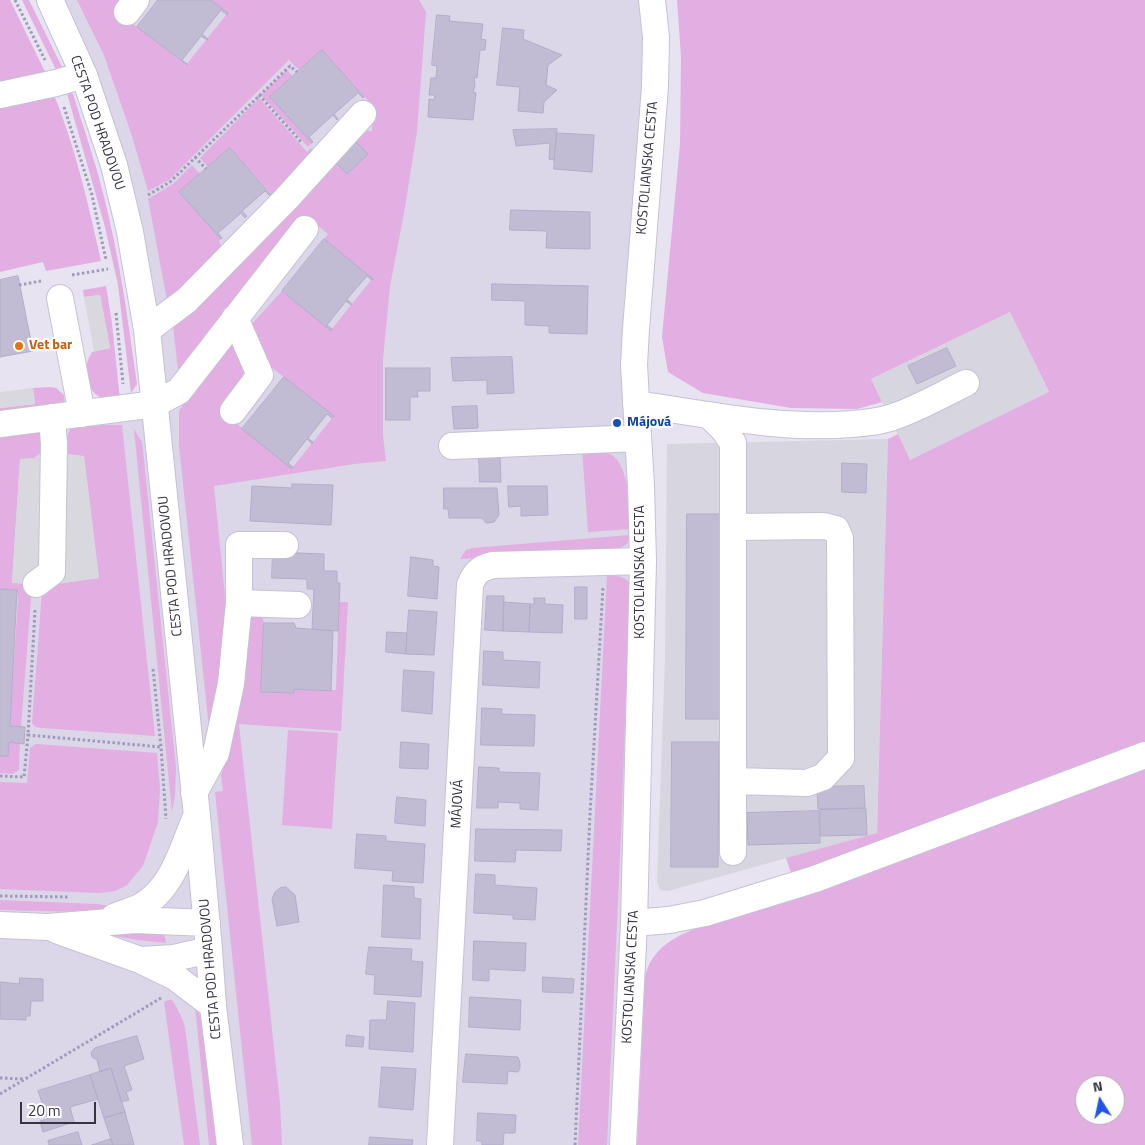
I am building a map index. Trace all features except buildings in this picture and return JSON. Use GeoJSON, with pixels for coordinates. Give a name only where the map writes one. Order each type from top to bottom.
{"type":"FeatureCollection","features":[{"type":"Feature","properties":{"kind":"street","name":"CESTA POD HRADOVOU"},"geometry":{"type":"LineString","coordinates":[[50,0],[84,75],[116,174],[130,232],[147,330],[207,923],[213,1006],[230,1145]]}},
{"type":"Feature","properties":{"kind":"street","name":"KOSTOLIANSKA CESTA"},"geometry":{"type":"LineString","coordinates":[[623,1145],[634,923],[643,561],[634,365],[655,87],[656,37],[652,0]]}},
{"type":"Feature","properties":{"kind":"street"},"geometry":{"type":"LineString","coordinates":[[0,95],[84,75]]}},
{"type":"Feature","properties":{"kind":"street"},"geometry":{"type":"LineString","coordinates":[[147,330],[186,300],[286,199],[363,114]]}},
{"type":"Feature","properties":{"kind":"street"},"geometry":{"type":"LineString","coordinates":[[0,424],[155,404],[179,391],[305,229]]}},
{"type":"Feature","properties":{"kind":"street"},"geometry":{"type":"LineString","coordinates":[[55,289],[82,414]]}},
{"type":"Feature","properties":{"kind":"street"},"geometry":{"type":"LineString","coordinates":[[233,411],[260,375],[235,318]]}},
{"type":"Feature","properties":{"kind":"street"},"geometry":{"type":"LineString","coordinates":[[636,404],[783,425],[832,426],[877,421],[908,411],[966,383]]}},
{"type":"Feature","properties":{"kind":"street"},"geometry":{"type":"LineString","coordinates":[[709,415],[724,430],[733,443],[733,852]]}},
{"type":"Feature","properties":{"kind":"street"},"geometry":{"type":"LineString","coordinates":[[36,584],[52,572],[54,444],[52,417]]}},
{"type":"Feature","properties":{"kind":"street"},"geometry":{"type":"LineString","coordinates":[[452,446],[638,438]]}},
{"type":"Feature","properties":{"kind":"street"},"geometry":{"type":"LineString","coordinates":[[733,781],[807,783],[823,777],[841,758],[840,538],[836,530],[824,526],[734,527]]}},
{"type":"Feature","properties":{"kind":"street"},"geometry":{"type":"LineString","coordinates":[[99,923],[140,907],[162,889],[168,880],[220,739],[231,684],[239,603],[239,544],[285,546]]}},
{"type":"Feature","properties":{"kind":"street","name":"MÁJOVÁ"},"geometry":{"type":"LineString","coordinates":[[440,1145],[470,585],[474,575],[481,568],[493,565],[643,561]]}},
{"type":"Feature","properties":{"kind":"street"},"geometry":{"type":"LineString","coordinates":[[239,603],[298,605]]}},
{"type":"Feature","properties":{"kind":"street"},"geometry":{"type":"LineString","coordinates":[[634,923],[669,920],[705,913],[816,879],[1145,755]]}},
{"type":"Feature","properties":{"kind":"street"},"geometry":{"type":"LineString","coordinates":[[0,925],[48,927],[135,920],[207,923]]}},
{"type":"Feature","properties":{"kind":"street"},"geometry":{"type":"LineString","coordinates":[[48,927],[140,960],[175,977],[213,1006]]}},
{"type":"Feature","properties":{"kind":"street"},"geometry":{"type":"LineString","coordinates":[[140,960],[174,958],[209,950]]}},
{"type":"Feature","properties":{"kind":"path"},"geometry":{"type":"LineString","coordinates":[[15,0],[56,83],[92,195],[110,278]]}},
{"type":"Feature","properties":{"kind":"path"},"geometry":{"type":"LineString","coordinates":[[145,197],[170,182],[290,66],[297,72]]}},
{"type":"Feature","properties":{"kind":"path"},"geometry":{"type":"LineString","coordinates":[[259,95],[308,149],[311,146],[323,158]]}},
{"type":"Feature","properties":{"kind":"path"},"geometry":{"type":"LineString","coordinates":[[195,158],[206,169]]}},
{"type":"Feature","properties":{"kind":"path"},"geometry":{"type":"LineString","coordinates":[[76,275],[108,268]]}},
{"type":"Feature","properties":{"kind":"path"},"geometry":{"type":"LineString","coordinates":[[19,286],[55,289]]}},
{"type":"Feature","properties":{"kind":"path"},"geometry":{"type":"LineString","coordinates":[[115,307],[126,408]]}},
{"type":"Feature","properties":{"kind":"path"},"geometry":{"type":"LineString","coordinates":[[575,1145],[605,561]]}},
{"type":"Feature","properties":{"kind":"path"},"geometry":{"type":"LineString","coordinates":[[0,776],[24,777],[36,584]]}},
{"type":"Feature","properties":{"kind":"path"},"geometry":{"type":"LineString","coordinates":[[153,668],[166,821]]}},
{"type":"Feature","properties":{"kind":"path"},"geometry":{"type":"LineString","coordinates":[[26,735],[161,747]]}},
{"type":"Feature","properties":{"kind":"path"},"geometry":{"type":"LineString","coordinates":[[0,896],[70,897]]}},
{"type":"Feature","properties":{"kind":"path"},"geometry":{"type":"LineString","coordinates":[[0,1094],[148,1007],[171,991],[177,996],[175,977]]}},
{"type":"Feature","properties":{"kind":"path"},"geometry":{"type":"LineString","coordinates":[[0,1078],[24,1079]]}},
{"type":"Feature","properties":{"kind":"shaded area"},"geometry":{"type":"Polygon","coordinates":[[[0,0],[10,0],[48,78],[0,88],[0,0]]]}},
{"type":"Feature","properties":{"kind":"shaded area"},"geometry":{"type":"Polygon","coordinates":[[[22,0],[29,0],[62,67],[62,72],[59,76],[22,0]]]}},
{"type":"Feature","properties":{"kind":"shaded area"},"geometry":{"type":"Polygon","coordinates":[[[50,0],[652,0],[623,1145],[0,1145],[0,424],[155,404],[130,232],[50,0]]]}},
{"type":"Feature","properties":{"kind":"shaded area"},"geometry":{"type":"Polygon","coordinates":[[[77,0],[121,0],[114,9],[186,65],[227,14],[211,0],[419,0],[426,12],[417,132],[390,286],[383,359],[383,436],[386,461],[354,464],[214,486],[227,616],[226,643],[210,737],[179,446],[179,411],[225,342],[235,345],[248,370],[221,411],[292,468],[334,416],[262,360],[251,325],[282,291],[331,330],[372,279],[324,239],[328,234],[304,214],[179,379],[173,325],[331,158],[347,174],[367,154],[356,142],[367,131],[372,131],[372,105],[322,50],[299,70],[289,60],[169,180],[148,191],[132,136],[104,55],[77,0]]]}},
{"type":"Feature","properties":{"kind":"shaded area"},"geometry":{"type":"Polygon","coordinates":[[[677,0],[1145,0],[1145,746],[792,876],[786,858],[877,833],[888,439],[898,434],[910,460],[1049,392],[1010,312],[871,379],[882,402],[857,409],[791,408],[703,393],[668,372],[662,337],[680,144],[681,57],[677,0]]]}},
{"type":"Feature","properties":{"kind":"shaded area"},"geometry":{"type":"Polygon","coordinates":[[[287,70],[293,76],[270,97],[312,143],[308,147],[261,95],[287,70]]]}},
{"type":"Feature","properties":{"kind":"shaded area"},"geometry":{"type":"Polygon","coordinates":[[[52,90],[74,153],[101,261],[46,271],[43,262],[0,272],[0,101],[52,90]]]}},
{"type":"Feature","properties":{"kind":"shaded area"},"geometry":{"type":"Polygon","coordinates":[[[66,90],[73,94],[97,171],[114,239],[137,384],[131,393],[118,285],[105,227],[66,90]]]}},
{"type":"Feature","properties":{"kind":"shaded area"},"geometry":{"type":"Polygon","coordinates":[[[259,98],[307,152],[311,148],[314,151],[275,198],[230,148],[208,167],[200,158],[259,98]]]}},
{"type":"Feature","properties":{"kind":"shaded area"},"geometry":{"type":"Polygon","coordinates":[[[192,165],[200,174],[179,192],[221,239],[219,241],[221,246],[220,256],[167,300],[148,199],[173,184],[192,165]]]}},
{"type":"Feature","properties":{"kind":"shaded area"},"geometry":{"type":"Polygon","coordinates":[[[106,286],[120,400],[107,400],[100,397],[91,388],[86,377],[87,364],[92,352],[110,348],[100,295],[84,297],[83,290],[106,286]]]}},
{"type":"Feature","properties":{"kind":"shaded area"},"geometry":{"type":"Polygon","coordinates":[[[100,295],[110,348],[94,351],[84,297],[100,295]]]}},
{"type":"Feature","properties":{"kind":"shaded area"},"geometry":{"type":"Polygon","coordinates":[[[1010,312],[1049,393],[910,460],[871,379],[1010,312]]]}},
{"type":"Feature","properties":{"kind":"shaded area"},"geometry":{"type":"Polygon","coordinates":[[[33,388],[56,388],[64,395],[65,407],[0,416],[0,408],[35,404],[33,388]]]}},
{"type":"Feature","properties":{"kind":"shaded area"},"geometry":{"type":"Polygon","coordinates":[[[33,388],[35,404],[0,408],[0,392],[33,388]]]}},
{"type":"Feature","properties":{"kind":"shaded area"},"geometry":{"type":"Polygon","coordinates":[[[78,425],[122,425],[155,736],[42,728],[36,727],[32,723],[42,591],[49,585],[99,578],[84,456],[68,454],[67,436],[71,428],[78,425]]]}},
{"type":"Feature","properties":{"kind":"shaded area"},"geometry":{"type":"Polygon","coordinates":[[[134,429],[142,442],[143,450],[176,768],[175,796],[172,812],[134,429]]]}},
{"type":"Feature","properties":{"kind":"shaded area"},"geometry":{"type":"Polygon","coordinates":[[[41,432],[42,452],[34,458],[20,459],[12,582],[24,584],[30,590],[31,598],[21,727],[10,726],[17,590],[0,589],[0,437],[41,432]]]}},
{"type":"Feature","properties":{"kind":"shaded area"},"geometry":{"type":"Polygon","coordinates":[[[888,439],[877,833],[668,891],[660,890],[657,882],[665,658],[667,444],[888,439]]]}},
{"type":"Feature","properties":{"kind":"shaded area"},"geometry":{"type":"Polygon","coordinates":[[[582,448],[610,454],[617,459],[625,477],[629,499],[630,529],[588,532],[582,448]]]}},
{"type":"Feature","properties":{"kind":"shaded area"},"geometry":{"type":"Polygon","coordinates":[[[84,456],[99,578],[49,585],[12,583],[20,459],[84,456]]]}},
{"type":"Feature","properties":{"kind":"shaded area"},"geometry":{"type":"Polygon","coordinates":[[[630,535],[627,544],[619,549],[460,559],[466,550],[472,548],[630,535]]]}},
{"type":"Feature","properties":{"kind":"shaded area"},"geometry":{"type":"Polygon","coordinates":[[[607,576],[623,578],[630,584],[607,1145],[578,1145],[607,576]]]}},
{"type":"Feature","properties":{"kind":"shaded area"},"geometry":{"type":"Polygon","coordinates":[[[339,602],[348,602],[341,731],[239,724],[280,1103],[282,1145],[252,1145],[215,792],[223,791],[221,776],[227,757],[248,619],[252,615],[261,612],[264,623],[261,692],[294,693],[294,689],[336,690],[339,602]]]}},
{"type":"Feature","properties":{"kind":"shaded area"},"geometry":{"type":"Polygon","coordinates":[[[288,730],[338,733],[332,829],[282,825],[288,730]]]}},
{"type":"Feature","properties":{"kind":"shaded area"},"geometry":{"type":"Polygon","coordinates":[[[9,742],[20,743],[19,770],[12,774],[0,773],[0,756],[8,756],[9,742]]]}},
{"type":"Feature","properties":{"kind":"shaded area"},"geometry":{"type":"Polygon","coordinates":[[[36,744],[157,753],[160,789],[158,822],[143,866],[126,886],[115,891],[99,893],[0,889],[0,782],[27,783],[30,748],[36,744]]]}},
{"type":"Feature","properties":{"kind":"shaded area"},"geometry":{"type":"Polygon","coordinates":[[[1145,767],[1145,1145],[637,1145],[645,977],[649,964],[656,953],[665,945],[688,932],[1145,767]]]}},
{"type":"Feature","properties":{"kind":"shaded area"},"geometry":{"type":"Polygon","coordinates":[[[0,900],[96,904],[117,907],[75,911],[0,910],[0,900]]]}},
{"type":"Feature","properties":{"kind":"shaded area"},"geometry":{"type":"Polygon","coordinates":[[[163,928],[166,943],[85,931],[163,928]]]}},
{"type":"Feature","properties":{"kind":"shaded area"},"geometry":{"type":"Polygon","coordinates":[[[172,1000],[185,1027],[200,1145],[184,1145],[164,1002],[172,1000]]]}},
{"type":"Feature","properties":{"kind":"shaded area"},"geometry":{"type":"Polygon","coordinates":[[[195,1006],[203,1021],[218,1145],[209,1145],[195,1006]]]}},
{"type":"Feature","properties":{"kind":"place","name":"Vet bar"},"geometry":{"type":"Point","coordinates":[19,346]}},
{"type":"Feature","properties":{"kind":"place","name":"Májová"},"geometry":{"type":"Point","coordinates":[617,423]}}]}
